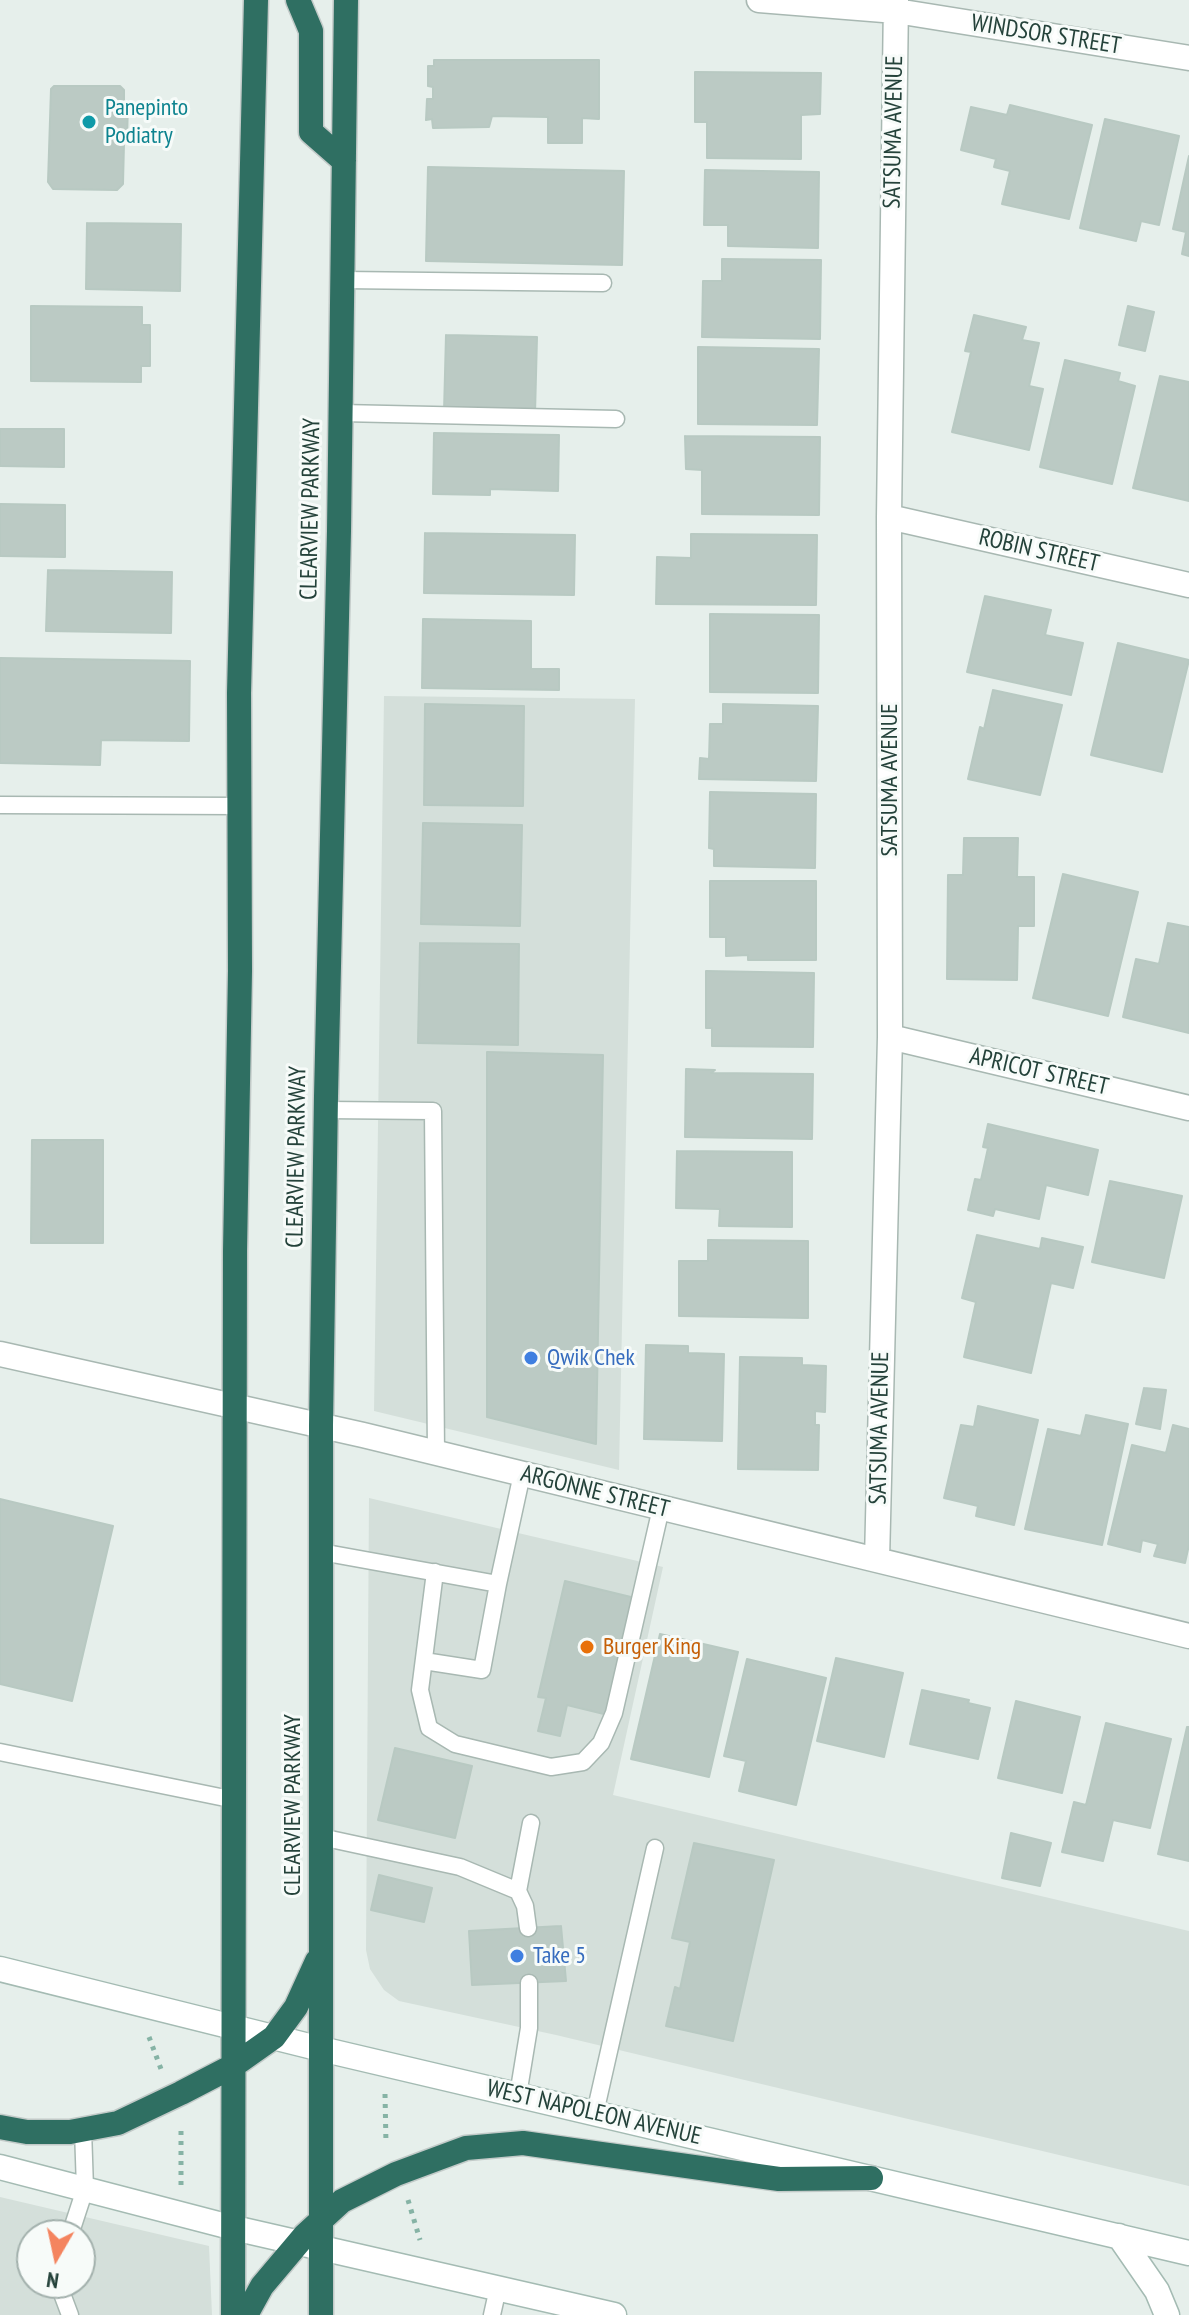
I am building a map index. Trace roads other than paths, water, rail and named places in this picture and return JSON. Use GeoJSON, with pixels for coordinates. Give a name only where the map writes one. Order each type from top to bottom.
{"type":"FeatureCollection","features":[{"type":"Feature","properties":{"kind":"highway"},"geometry":{"type":"LineString","coordinates":[[233,2315],[239,693],[256,0]]}},
{"type":"Feature","properties":{"kind":"highway"},"geometry":{"type":"LineString","coordinates":[[298,0],[311,31],[311,132],[344,161]]}},
{"type":"Feature","properties":{"kind":"highway","name":"CLEARVIEW PARKWAY"},"geometry":{"type":"LineString","coordinates":[[321,2315],[309,2244],[320,2221],[321,1425],[346,0]]}},
{"type":"Feature","properties":{"kind":"highway"},"geometry":{"type":"LineString","coordinates":[[0,2127],[27,2132],[83,2129],[118,2123],[233,2066],[274,2037],[296,2007],[321,1954]]}},
{"type":"Feature","properties":{"kind":"highway"},"geometry":{"type":"LineString","coordinates":[[320,2221],[342,2201],[396,2174],[466,2148],[523,2143],[779,2179],[871,2178]]}},
{"type":"Feature","properties":{"kind":"highway"},"geometry":{"type":"LineString","coordinates":[[246,2315],[262,2286],[309,2244]]}},
{"type":"Feature","properties":{"kind":"street","name":"WINDSOR STREET"},"geometry":{"type":"LineString","coordinates":[[759,0],[896,5],[1189,58]]}},
{"type":"Feature","properties":{"kind":"street","name":"SATSUMA AVENUE"},"geometry":{"type":"LineString","coordinates":[[877,1560],[890,1037],[889,517],[896,5]]}},
{"type":"Feature","properties":{"kind":"street","name":"ROBIN STREET"},"geometry":{"type":"LineString","coordinates":[[889,517],[1189,585]]}},
{"type":"Feature","properties":{"kind":"street","name":"APRICOT STREET"},"geometry":{"type":"LineString","coordinates":[[890,1037],[1189,1108]]}},
{"type":"Feature","properties":{"kind":"street","name":"ARGONNE STREET"},"geometry":{"type":"LineString","coordinates":[[0,1354],[321,1425],[1189,1636]]}},
{"type":"Feature","properties":{"kind":"street","name":"WEST NAPOLEON AVENUE"},"geometry":{"type":"LineString","coordinates":[[0,1969],[233,2028],[1189,2253]]}},
{"type":"Feature","properties":{"kind":"street"},"geometry":{"type":"LineString","coordinates":[[0,2167],[234,2228],[614,2315]]}},
{"type":"Feature","properties":{"kind":"street"},"geometry":{"type":"LineString","coordinates":[[1119,2236],[1157,2291],[1167,2315]]}},
{"type":"Feature","properties":{"kind":"lane"},"geometry":{"type":"LineString","coordinates":[[343,280],[603,283]]}},
{"type":"Feature","properties":{"kind":"lane"},"geometry":{"type":"LineString","coordinates":[[341,413],[616,419]]}},
{"type":"Feature","properties":{"kind":"lane"},"geometry":{"type":"LineString","coordinates":[[0,805],[239,806]]}},
{"type":"Feature","properties":{"kind":"lane"},"geometry":{"type":"LineString","coordinates":[[326,1110],[433,1111],[436,1453]]}},
{"type":"Feature","properties":{"kind":"lane"},"geometry":{"type":"LineString","coordinates":[[424,1661],[482,1670],[522,1474]]}},
{"type":"Feature","properties":{"kind":"lane"},"geometry":{"type":"LineString","coordinates":[[435,1572],[420,1690],[429,1728],[455,1744],[551,1767],[583,1762],[601,1743],[614,1713],[661,1508]]}},
{"type":"Feature","properties":{"kind":"lane"},"geometry":{"type":"LineString","coordinates":[[321,1552],[498,1584]]}},
{"type":"Feature","properties":{"kind":"lane"},"geometry":{"type":"LineString","coordinates":[[0,1752],[235,1800]]}},
{"type":"Feature","properties":{"kind":"lane"},"geometry":{"type":"LineString","coordinates":[[528,1928],[525,1906],[518,1891],[531,1823]]}},
{"type":"Feature","properties":{"kind":"lane"},"geometry":{"type":"LineString","coordinates":[[321,1837],[460,1867],[518,1891]]}},
{"type":"Feature","properties":{"kind":"lane"},"geometry":{"type":"LineString","coordinates":[[595,2113],[655,1848]]}},
{"type":"Feature","properties":{"kind":"lane"},"geometry":{"type":"LineString","coordinates":[[518,2095],[529,2028],[529,1983]]}},
{"type":"Feature","properties":{"kind":"lane"},"geometry":{"type":"LineString","coordinates":[[75,2219],[85,2189],[83,2129]]}},
{"type":"Feature","properties":{"kind":"lane"},"geometry":{"type":"LineString","coordinates":[[492,2315],[498,2288]]}},
{"type":"Feature","properties":{"kind":"place","name":"Panepinto Podiatry"},"geometry":{"type":"Point","coordinates":[89,122]}},
{"type":"Feature","properties":{"kind":"place","name":"Qwik Chek"},"geometry":{"type":"Point","coordinates":[531,1358]}},
{"type":"Feature","properties":{"kind":"place","name":"Burger King"},"geometry":{"type":"Point","coordinates":[587,1647]}},
{"type":"Feature","properties":{"kind":"place","name":"Take 5"},"geometry":{"type":"Point","coordinates":[517,1956]}}]}
